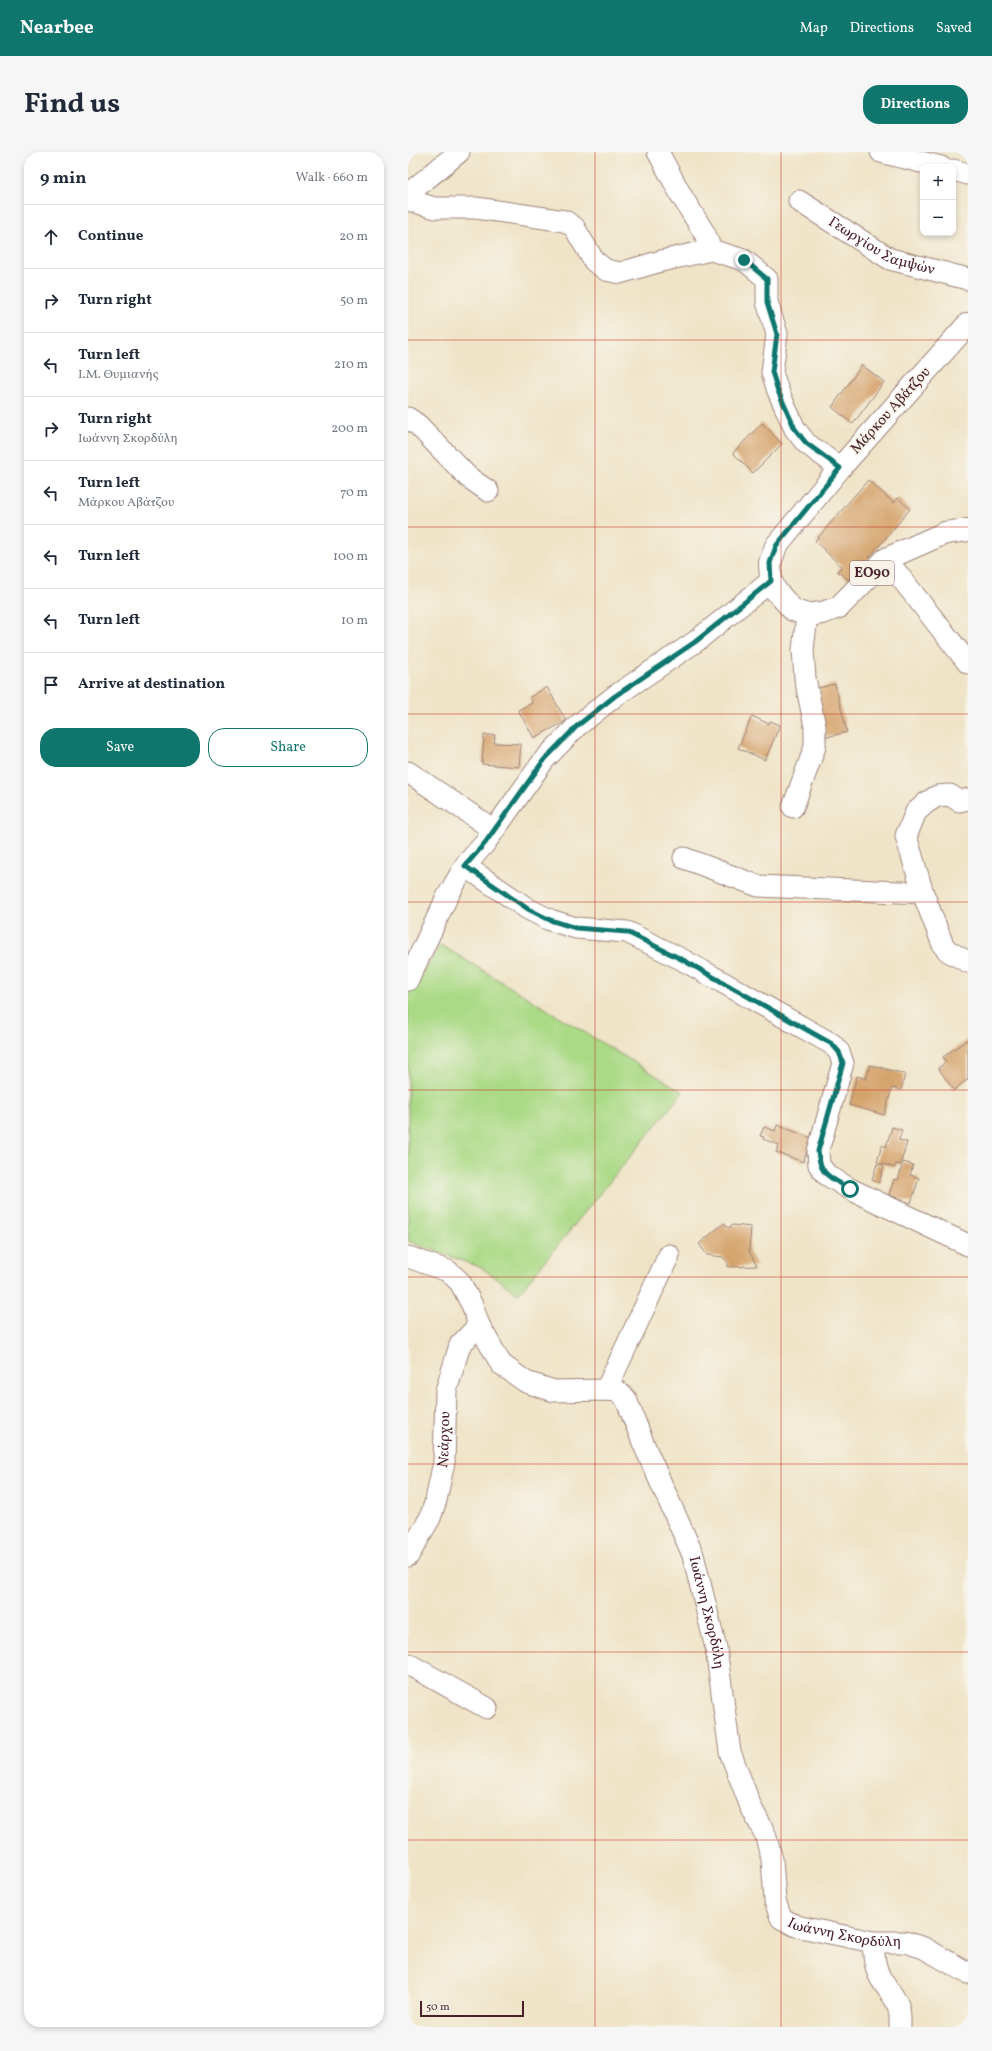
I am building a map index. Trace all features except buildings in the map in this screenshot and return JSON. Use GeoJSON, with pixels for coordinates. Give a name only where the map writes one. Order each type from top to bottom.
{"type":"FeatureCollection","features":[{"type":"Feature","properties":{"kind":"main road","name":"Μάρκου Αβάτζου"},"geometry":{"type":"LineString","coordinates":[[771,581],[770,563],[776,546],[840,468],[968,324]]}},
{"type":"Feature","properties":{"kind":"main road","name":"ΕΟ90"},"geometry":{"type":"LineString","coordinates":[[806,615],[822,613],[839,607],[886,559],[945,533],[968,530]]}},
{"type":"Feature","properties":{"kind":"main road"},"geometry":{"type":"LineString","coordinates":[[771,581],[776,591],[793,610],[806,615]]}},
{"type":"Feature","properties":{"kind":"street"},"geometry":{"type":"LineString","coordinates":[[408,194],[459,152]]}},
{"type":"Feature","properties":{"kind":"street"},"geometry":{"type":"LineString","coordinates":[[658,152],[681,195],[705,234],[711,250]]}},
{"type":"Feature","properties":{"kind":"street"},"geometry":{"type":"LineString","coordinates":[[881,152],[928,164]]}},
{"type":"Feature","properties":{"kind":"street"},"geometry":{"type":"LineString","coordinates":[[956,171],[968,174]]}},
{"type":"Feature","properties":{"kind":"street"},"geometry":{"type":"LineString","coordinates":[[408,200],[435,208],[476,208],[565,221],[574,227],[594,261],[606,270],[620,273],[661,261],[711,250],[744,260],[767,279],[767,302],[777,334],[772,372],[778,391],[795,429],[806,443],[840,468]]}},
{"type":"Feature","properties":{"kind":"street","name":"Γεωργίου Σαμψών"},"geometry":{"type":"LineString","coordinates":[[800,201],[890,259],[968,279]]}},
{"type":"Feature","properties":{"kind":"street"},"geometry":{"type":"LineString","coordinates":[[408,418],[418,424],[468,477],[488,490]]}},
{"type":"Feature","properties":{"kind":"street"},"geometry":{"type":"LineString","coordinates":[[886,559],[968,663]]}},
{"type":"Feature","properties":{"kind":"street"},"geometry":{"type":"LineString","coordinates":[[408,980],[446,897],[465,866],[494,830],[544,760],[577,726],[615,696],[695,642],[771,581]]}},
{"type":"Feature","properties":{"kind":"street"},"geometry":{"type":"LineString","coordinates":[[793,807],[815,746],[815,728],[805,678],[803,650],[806,615]]}},
{"type":"Feature","properties":{"kind":"street"},"geometry":{"type":"LineString","coordinates":[[408,772],[494,830]]}},
{"type":"Feature","properties":{"kind":"street"},"geometry":{"type":"LineString","coordinates":[[968,799],[959,801],[950,795],[937,796],[916,812],[906,836],[923,893],[943,945],[948,951],[968,962]]}},
{"type":"Feature","properties":{"kind":"street"},"geometry":{"type":"LineString","coordinates":[[684,858],[758,886],[923,893]]}},
{"type":"Feature","properties":{"kind":"street"},"geometry":{"type":"LineString","coordinates":[[465,866],[528,909],[550,920],[576,928],[627,932],[683,960],[832,1044],[839,1052],[843,1063],[818,1151],[819,1165],[827,1175],[850,1189],[968,1245]]}},
{"type":"Feature","properties":{"kind":"street"},"geometry":{"type":"LineString","coordinates":[[606,1390],[669,1255]]}},
{"type":"Feature","properties":{"kind":"street","name":"Ιωάννη Σκορδύλη"},"geometry":{"type":"LineString","coordinates":[[408,1256],[448,1271],[456,1278],[472,1305],[479,1325],[501,1364],[526,1382],[554,1392],[617,1391],[626,1399],[644,1445],[693,1555],[716,1648],[730,1752],[751,1807],[765,1834],[772,1859],[775,1901],[781,1918],[796,1926],[873,1942],[905,1942],[924,1948],[968,1973]]}},
{"type":"Feature","properties":{"kind":"street","name":"Νεάρχου"},"geometry":{"type":"LineString","coordinates":[[408,1556],[430,1518],[436,1500],[444,1462],[446,1391],[460,1345],[479,1325]]}},
{"type":"Feature","properties":{"kind":"street"},"geometry":{"type":"LineString","coordinates":[[408,1664],[487,1708]]}},
{"type":"Feature","properties":{"kind":"street"},"geometry":{"type":"LineString","coordinates":[[873,1942],[874,1961],[881,1978],[892,1994],[900,2010],[900,2027]]}},
{"type":"Feature","properties":{"kind":"green space"},"geometry":{"type":"Polygon","coordinates":[[[441,945],[683,1092],[518,1294],[482,1268],[408,1241],[408,995],[441,945]]]}},
{"type":"Feature","properties":{"kind":"route"},"geometry":{"type":"LineString","coordinates":[[744,260],[767,279],[767,302],[777,334],[772,372],[785,409],[795,429],[806,443],[840,468],[776,546],[770,563],[771,581],[695,642],[615,696],[577,726],[544,760],[485,843],[465,866],[528,909],[550,920],[576,928],[627,932],[683,960],[832,1044],[842,1057],[843,1063],[818,1151],[819,1165],[827,1175],[850,1189]]}}]}
